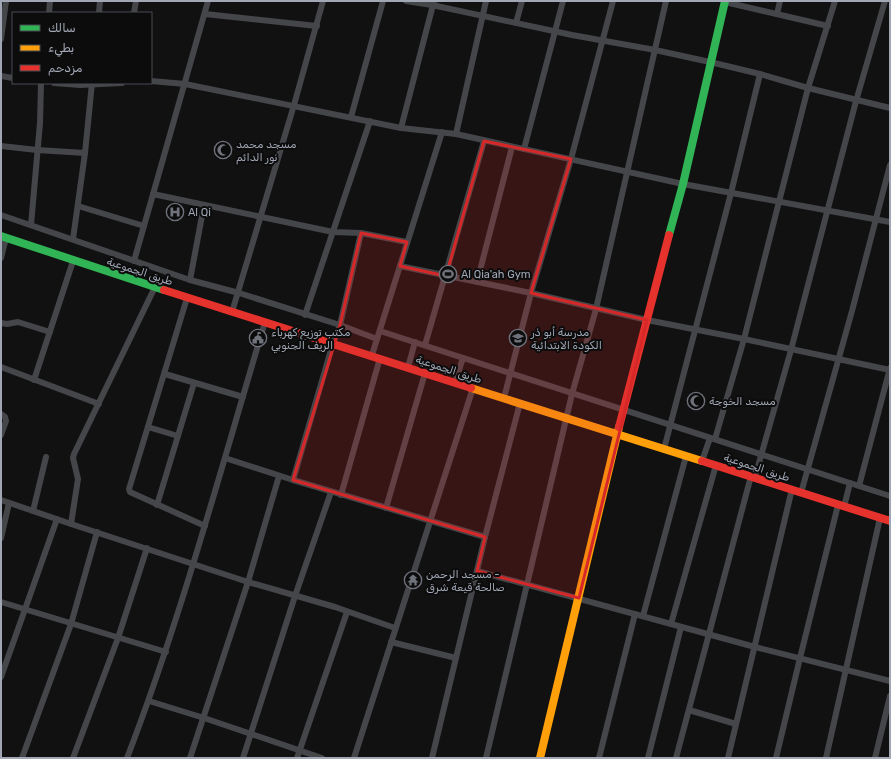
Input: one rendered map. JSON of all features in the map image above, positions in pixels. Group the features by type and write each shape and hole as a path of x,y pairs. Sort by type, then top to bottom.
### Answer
{"main road":[{"path":"540,758 617,434 683,184 725,1"},
{"name":"طريق الجموعية","path":"4,237 187,298 333,342 890,521"}],"street":[{"path":"1,39 6,1"},
{"path":"48,12 50,1"},
{"path":"99,12 100,1"},
{"path":"134,12 136,1"},
{"path":"134,261 208,1"},
{"path":"232,312 294,105 323,1"},
{"path":"352,117 383,1"},
{"path":"406,1 433,3 516,24 655,50 710,62 760,74 856,101 890,108"},
{"path":"456,134 486,1"},
{"path":"516,24 522,1"},
{"path":"524,149 563,1"},
{"path":"504,398 531,294 571,160 613,1"},
{"path":"486,758 572,394 596,309 666,1"},
{"path":"725,1 828,26"},
{"path":"777,14 780,1"},
{"path":"702,461 712,438 744,339 808,88 835,1"},
{"path":"676,758 708,634 753,476 762,455 791,350 856,101 885,1"},
{"path":"401,128 433,3"},
{"path":"205,14 317,26"},
{"path":"664,449 669,425 731,193 760,74"},
{"path":"1,76 12,78"},
{"path":"152,81 185,84 401,128 456,134 683,184 890,222"},
{"path":"31,225 40,123 41,84"},
{"path":"73,239 85,153 92,84"},
{"path":"305,315 370,121"},
{"path":"341,495 376,356 377,339 442,132"},
{"path":"425,346 484,141"},
{"path":"1,146 85,153"},
{"path":"477,282 512,147"},
{"path":"801,492 890,166"},
{"path":"153,194 333,232 361,233 407,242"},
{"path":"190,280 204,204"},
{"path":"78,206 144,226"},
{"path":"1,215 190,280 238,293 340,325 377,339"},
{"path":"293,480 333,342 340,325 361,233"},
{"path":"1,258 4,237"},
{"path":"34,380 73,261"},
{"path":"400,266 647,320 890,369 859,486"},
{"path":"71,524 77,484 77,474 73,458 74,454 155,287"},
{"path":"187,298 129,489 130,492 205,526"},
{"path":"1,323 7,324 18,322 50,332"},
{"path":"127,758 166,652 194,563 265,322"},
{"path":"380,331 890,496"},
{"path":"408,367 415,342"},
{"path":"455,382 463,358"},
{"path":"1,367 99,404"},
{"path":"386,508 426,373"},
{"path":"165,374 243,397"},
{"path":"157,505 194,383"},
{"path":"354,758 473,388"},
{"path":"432,758 485,537 520,403"},
{"path":"1,414 6,417 1,435"},
{"path":"148,427 178,436"},
{"path":"643,616 686,456"},
{"path":"33,511 46,457"},
{"path":"225,458 331,492 485,537"},
{"path":"671,624 716,465"},
{"path":"190,758 248,582 280,476"},
{"path":"776,758 800,658 841,506 850,483"},
{"path":"728,758 792,489"},
{"path":"243,758 295,596 331,492"},
{"path":"1,500 248,582 348,612 395,628"},
{"path":"1,538 9,502"},
{"path":"826,758 880,518"},
{"path":"1,678 57,519"},
{"path":"22,758 71,624 97,532"},
{"path":"73,758 118,638 147,548"},
{"path":"477,571 755,647 890,681"},
{"path":"1,602 166,652"},
{"path":"297,758 348,612"},
{"path":"599,758 635,614"},
{"path":"648,758 681,627"},
{"path":"391,642 456,658"},
{"path":"875,758 890,696"},
{"path":"149,701 251,733 322,758"},
{"path":"689,710 736,724"}],"highlighted area":[{"path":"484,141 571,159 531,293 647,320 579,598 477,571 485,537 293,480 340,325 361,233 407,242 400,266 446,276"}],"traffic: fast":[{"path":"669,235 683,184 725,1"},
{"path":"1,236 164,290"}],"traffic: slow":[{"path":"471,388 702,461"},
{"path":"540,758 619,427"}],"traffic: jam":[{"path":"619,427 669,235"},
{"path":"164,290 471,388"},
{"path":"702,461 890,521"}],"place":[{"name":"مسجد محمد نور الدائم","path":"223,150"},
{"name":"Al Qi","path":"175,212"},
{"name":"Al Qia'ah Gym","path":"448,274"},
{"name":"مكتب توزيع كهرباء الريف الجنوبي","path":"258,338"},
{"name":"مدرسة أبو ذر الكودة الابتدائية","path":"518,338"},
{"name":"مسجد الخوجة","path":"696,401"},
{"name":"مسجد الرحمن - صالحة قيعة شرق","path":"413,580"}]}
